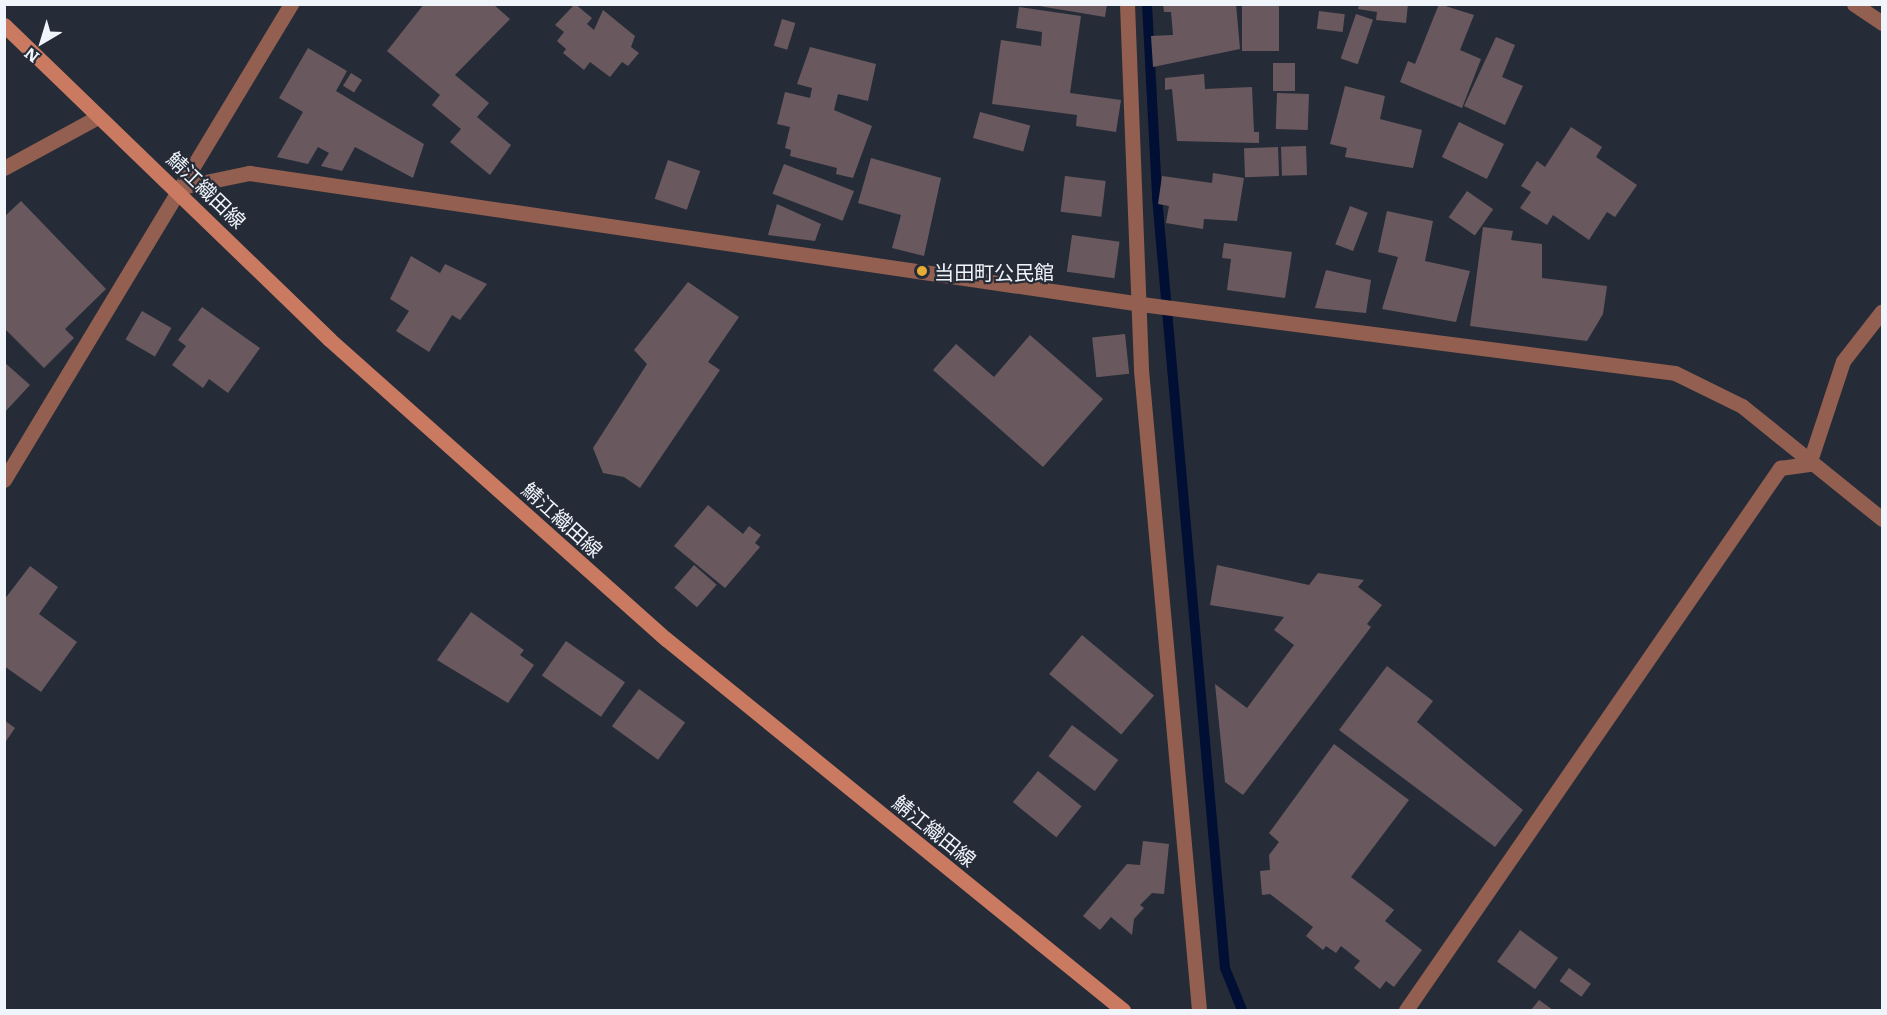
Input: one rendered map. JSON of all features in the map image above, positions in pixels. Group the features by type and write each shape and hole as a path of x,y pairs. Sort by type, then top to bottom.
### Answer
{"main road":[{"name":"鯖江織田線","path":"4,25 99,117 177,188 329,339 666,639 1123,1011"}],"street":[{"path":"4,480 177,188 291,4"},
{"path":"1127,4 1141,304 1141,370 1199,1011"},
{"path":"1854,4 1882,23"},
{"path":"4,168 99,117"},
{"path":"177,188 249,173 1141,304 1675,373 1742,406 1809,464 1882,519"},
{"path":"1809,464 1843,361 1882,311"},
{"path":"1406,1011 1780,468 1809,464"}],"building":[{"path":"424,4 493,4 510,19 455,75 489,103 477,117 511,145 490,175 450,142 461,129 432,105 440,95 387,51"},
{"path":"575,4 592,18 587,24 594,30 603,10 635,36 631,47 639,53 628,66 622,62 610,77 590,62 584,70 563,53 566,49 557,41 564,32 555,25"},
{"path":"1027,4 1107,4 1105,17"},
{"path":"1163,4 1236,4 1240,49 1153,67 1151,36 1173,35 1171,12 1164,12"},
{"path":"1242,4 1279,4 1279,51 1242,51"},
{"path":"1359,4 1408,4 1406,23 1376,20 1377,12 1358,9"},
{"path":"1439,4 1474,15 1460,50 1481,59 1462,108 1400,82 1408,61 1415,64"},
{"path":"1019,7 1081,16 1070,93 1121,100 1116,132 1076,126 1077,115 992,104 1001,40 1041,46 1042,32 1016,28"},
{"path":"1319,11 1345,14 1343,32 1317,29"},
{"path":"1356,14 1373,20 1358,64 1341,58"},
{"path":"782,19 795,23 787,50 774,46"},
{"path":"1496,37 1515,45 1502,77 1523,86 1505,125 1464,106"},
{"path":"810,47 876,64 868,101 838,94 834,110 872,126 853,178 836,174 837,168 790,156 791,150 785,148 790,127 777,124 785,92 810,98 812,88 797,84"},
{"path":"308,48 347,71 336,91 424,144 413,178 355,147 342,171 321,166 329,153 318,147 308,164 277,157 303,112 279,98"},
{"path":"1273,63 1295,63 1295,91 1273,91"},
{"path":"351,73 362,80 354,93 343,86"},
{"path":"1204,74 1205,89 1252,87 1254,132 1259,132 1259,143 1177,141 1172,89 1165,90 1165,78"},
{"path":"1345,86 1385,96 1380,119 1422,130 1413,168 1345,157 1347,148 1330,144"},
{"path":"1277,93 1309,94 1308,130 1276,129"},
{"path":"980,112 1030,125 1023,152 973,138"},
{"path":"1459,122 1504,144 1487,179 1442,157"},
{"path":"1571,127 1602,147 1596,157 1637,185 1615,217 1607,212 1589,240 1553,215 1547,225 1520,208 1531,192 1521,186 1537,161 1545,167"},
{"path":"1306,146 1307,175 1282,176 1281,147"},
{"path":"1278,147 1279,176 1245,177 1244,148"},
{"path":"871,158 941,178 924,256 892,248 901,215 858,203"},
{"path":"668,160 700,171 687,210 655,199"},
{"path":"784,164 854,191 843,221 773,194"},
{"path":"1213,173 1244,178 1237,221 1204,219 1203,229 1166,223 1169,206 1158,204 1162,176 1212,183"},
{"path":"1065,176 1106,181 1101,217 1061,212"},
{"path":"1467,191 1493,209 1475,236 1449,217"},
{"path":"21,201 106,289 65,329 74,338 44,368 4,328 4,217"},
{"path":"777,204 821,224 815,241 768,235"},
{"path":"1350,206 1368,213 1353,251 1335,244"},
{"path":"1387,211 1433,221 1425,261 1470,271 1456,322 1382,309 1398,257 1378,252"},
{"path":"1483,227 1513,231 1511,240 1542,244 1542,278 1607,286 1603,314 1587,341 1470,326"},
{"path":"1072,235 1120,242 1114,278 1067,272"},
{"path":"1224,243 1292,252 1285,298 1227,290 1231,259 1222,258"},
{"path":"411,256 440,273 445,264 487,284 460,320 452,315 429,352 396,331 409,311 390,299"},
{"path":"1326,270 1371,280 1366,313 1315,308"},
{"path":"688,282 739,317 708,362 720,370 640,488 624,477 603,473 593,448 647,364 634,350"},
{"path":"202,307 260,348 228,393 209,379 203,388 172,365 186,346 178,340"},
{"path":"142,311 171,328 155,357 126,340"},
{"path":"1125,334 1129,374 1096,377 1092,337"},
{"path":"1030,335 1103,399 1043,467 933,370 956,344 994,377"},
{"path":"4,362 30,385 4,413"},
{"path":"708,505 743,534 749,526 761,535 755,543 760,547 725,588 674,546"},
{"path":"694,565 717,585 697,607 674,588"},
{"path":"1217,565 1309,585 1318,573 1364,580 1358,587 1382,605 1367,624 1371,627 1243,795 1225,782 1215,684 1247,708 1294,645 1274,630 1284,617 1210,605"},
{"path":"30,566 58,587 39,614 77,642 41,692 4,666 4,600"},
{"path":"471,612 524,650 520,655 534,665 508,703 437,660"},
{"path":"1082,635 1154,695 1121,734 1049,674"},
{"path":"566,641 625,682 601,717 542,675"},
{"path":"1387,666 1433,701 1417,722 1523,810 1495,847 1339,730"},
{"path":"639,689 685,723 658,760 612,726"},
{"path":"4,720 15,728 4,744"},
{"path":"1072,725 1118,760 1095,791 1049,756"},
{"path":"1334,744 1409,800 1351,877 1394,910 1385,921 1422,950 1394,987 1386,981 1380,989 1354,968 1360,961 1341,946 1336,953 1326,946 1323,950 1306,936 1313,927 1270,894 1262,895 1260,871 1270,870 1269,855 1279,842 1269,833"},
{"path":"1038,771 1082,806 1056,837 1013,802"},
{"path":"1143,841 1169,844 1164,894 1152,893 1140,905 1144,908 1134,919 1132,935 1111,917 1100,930 1083,916 1127,864 1140,865"},
{"path":"1520,930 1558,958 1535,989 1497,962"},
{"path":"1569,968 1591,984 1581,997 1560,981"},
{"path":"1539,1000 1553,1010 1531,1010"}],"waterway":[{"path":"1147,4 1157,197 1225,968 1242,1010"}],"place":[{"name":"当田町公民館","path":"922,271"}]}
